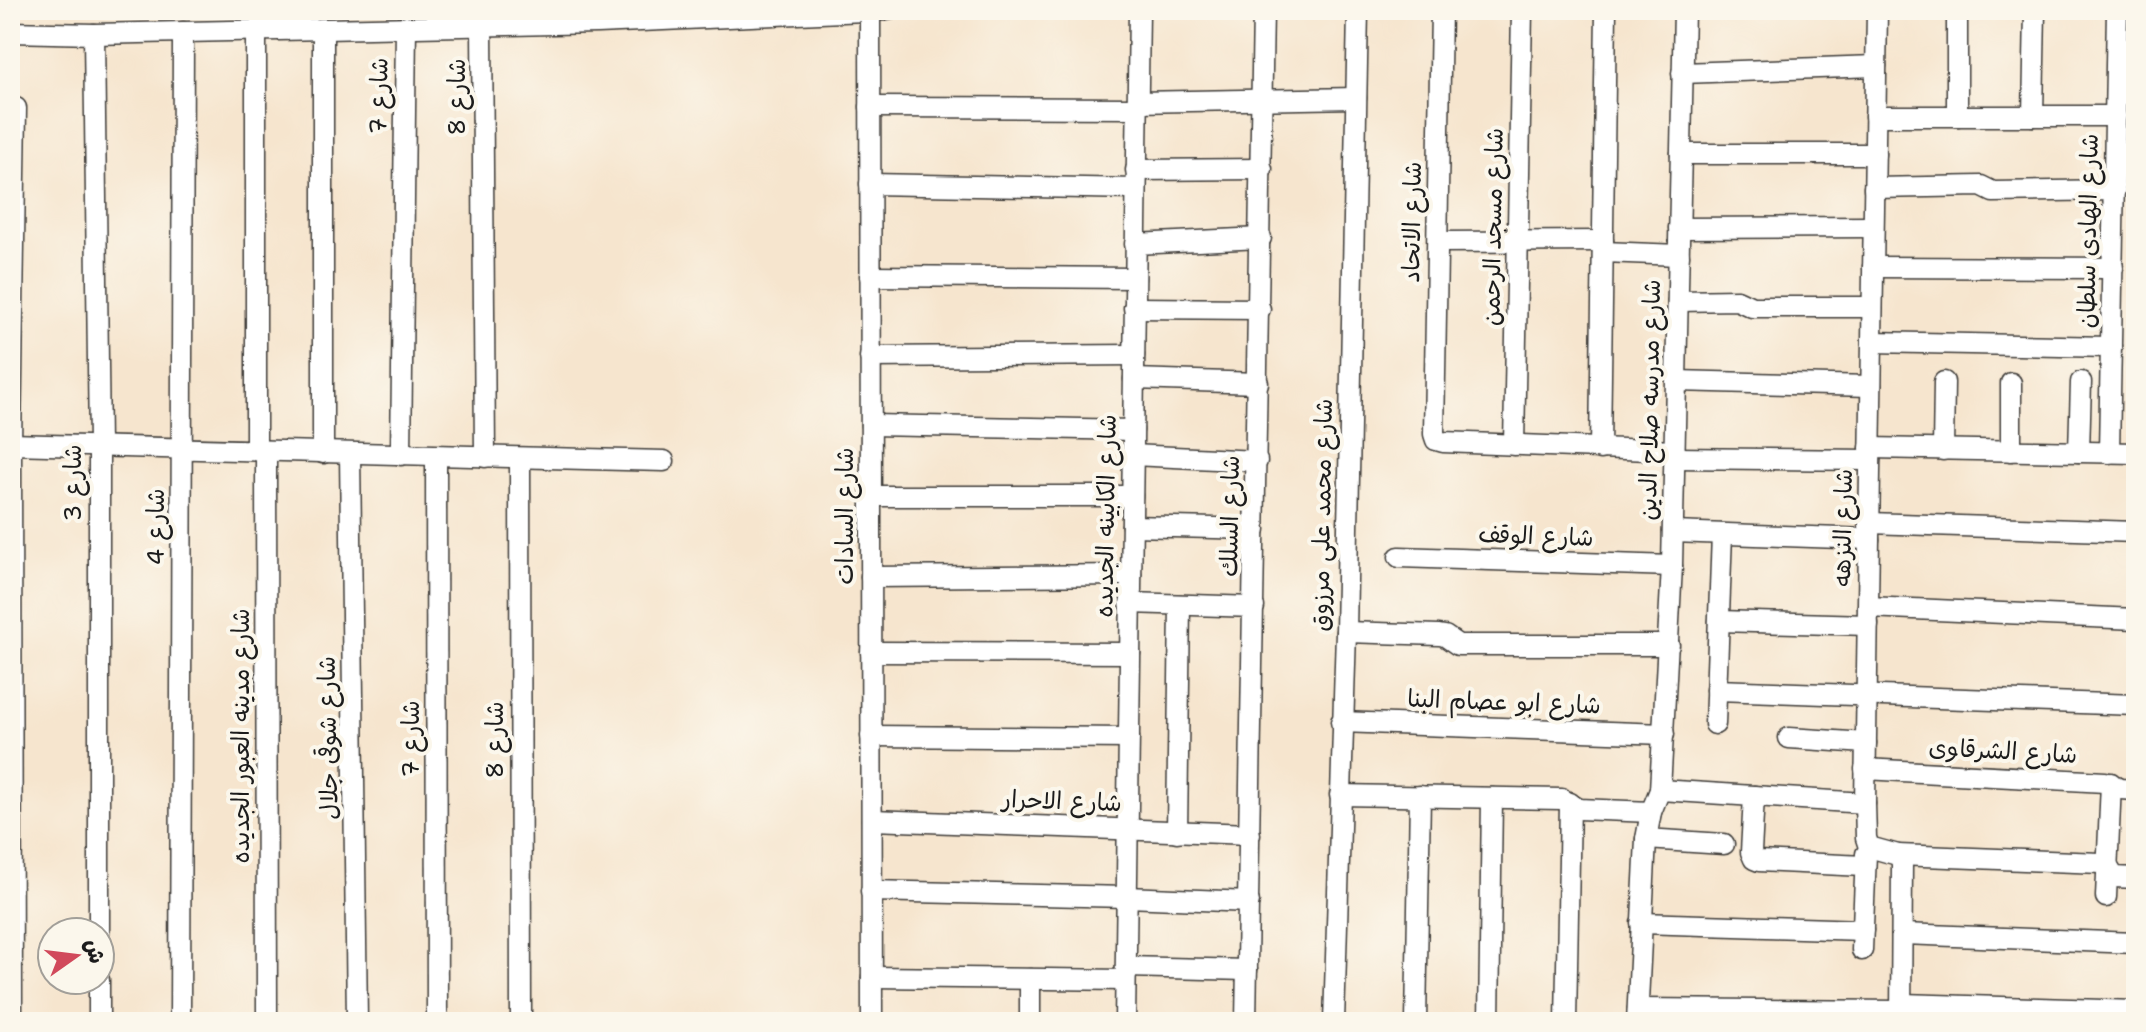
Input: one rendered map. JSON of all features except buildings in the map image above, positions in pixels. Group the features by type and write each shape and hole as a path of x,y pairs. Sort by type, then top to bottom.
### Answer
{"street":[{"path":"10,32 256,31 289,20 323,29 482,25 597,17 887,10"},
{"name":"شارع الكابينه الجديده","path":"1125,1022 1139,10"},
{"name":"شارع السلك","path":"1246,1022 1263,10"},
{"name":"شارع محمد على مرزوق","path":"1334,1022 1346,632 1358,10"},
{"name":"شارع الاتحاد","path":"1441,10 1434,434 1436,440 1443,442 1514,445"},
{"name":"شارع مسجد الرحمن","path":"1514,445 1522,10"},
{"path":"1600,449 1606,10"},
{"name":"شارع مدرسه صلاح الدين","path":"1638,1015 1646,839 1651,812 1660,790 1669,645 1684,10"},
{"name":"شارع النزهه","path":"1641,923 1863,940 1867,856 1865,769 1877,10"},
{"path":"1957,10 1957,116"},
{"path":"2033,116 2035,10"},
{"name":"شارع الهادى سلطان","path":"2109,453 2117,10"},
{"name":"شارع السادات","path":"870,11 872,1022"},
{"name":"شارع 8","path":"482,25 485,457"},
{"name":"شارع 7","path":"401,455 406,26"},
{"path":"323,29 323,453"},
{"name":"شارع مدينه العبور الجديده","path":"256,31 267,1022"},
{"name":"شارع 4","path":"180,1022 183,32"},
{"name":"شارع 3","path":"94,34 99,446 99,916"},
{"path":"1682,73 1876,66"},
{"path":"870,107 1137,105 1356,98"},
{"path":"12,1022 10,444 16,108"},
{"path":"1875,116 2116,116"},
{"path":"1681,154 1875,154"},
{"path":"870,184 1136,180 1262,169"},
{"path":"1874,188 1981,186 1993,192 2115,190"},
{"path":"1679,228 1873,227"},
{"path":"1135,244 1261,238"},
{"path":"1438,242 1603,246 1679,255"},
{"path":"1873,267 2113,268"},
{"path":"870,276 1135,278"},
{"path":"1678,301 1737,300 1752,307 1872,307"},
{"path":"1134,308 1260,309"},
{"path":"1872,342 2111,347"},
{"path":"870,357 1134,355"},
{"path":"1134,379 1258,383"},
{"path":"1676,381 1871,386"},
{"path":"1943,450 1944,382"},
{"path":"2079,452 2081,382"},
{"path":"2011,383 2011,451"},
{"path":"871,425 1133,430"},
{"path":"10,444 664,461"},
{"path":"1514,445 1675,455 1870,454 1943,450 2136,453"},
{"name":"شارع شوقى جلال","path":"350,454 357,1022"},
{"path":"1132,455 1257,461"},
{"name":"شارع 7","path":"436,456 437,1022"},
{"name":"شارع 8","path":"520,458 521,1022"},
{"path":"870,496 1132,496"},
{"path":"1132,526 1255,529"},
{"path":"1673,532 2136,532"},
{"path":"1715,724 1722,534"},
{"name":"شارع الوقف","path":"1399,557 1672,566"},
{"path":"871,577 1131,575"},
{"path":"1130,603 1254,607"},
{"path":"1177,832 1180,605"},
{"path":"1719,621 1868,616 2136,619"},
{"path":"1346,632 1439,635 1458,645 1669,645"},
{"path":"871,652 1130,653"},
{"path":"1716,690 2136,705"},
{"name":"شارع ابو عصام البنا","path":"1341,722 1664,734"},
{"path":"871,736 1129,738"},
{"path":"1789,738 1866,743"},
{"name":"شارع الشرقاوى","path":"1865,769 2111,783 2120,789 2136,790"},
{"path":"2106,897 2111,783"},
{"path":"1660,790 1865,803"},
{"path":"1340,795 1562,799 1579,809 1651,812"},
{"path":"1416,1022 1420,796"},
{"path":"1754,796 1751,852 1754,859 1759,861 1867,856 1876,851 1898,855 2101,863 2108,867 2114,877 2136,878"},
{"path":"1489,1022 1492,798"},
{"path":"1566,1022 1570,803"},
{"name":"شارع الاحرار","path":"872,820 1250,834"},
{"path":"1646,839 1724,844"},
{"path":"1898,855 1902,862 1902,1012"},
{"path":"871,891 1249,902"},
{"path":"1903,934 2136,943"},
{"path":"872,977 1030,979 1247,970"},
{"path":"1030,979 1030,1022"},
{"path":"99,996 99,1022"},
{"path":"1638,1015 2136,1011"}]}
